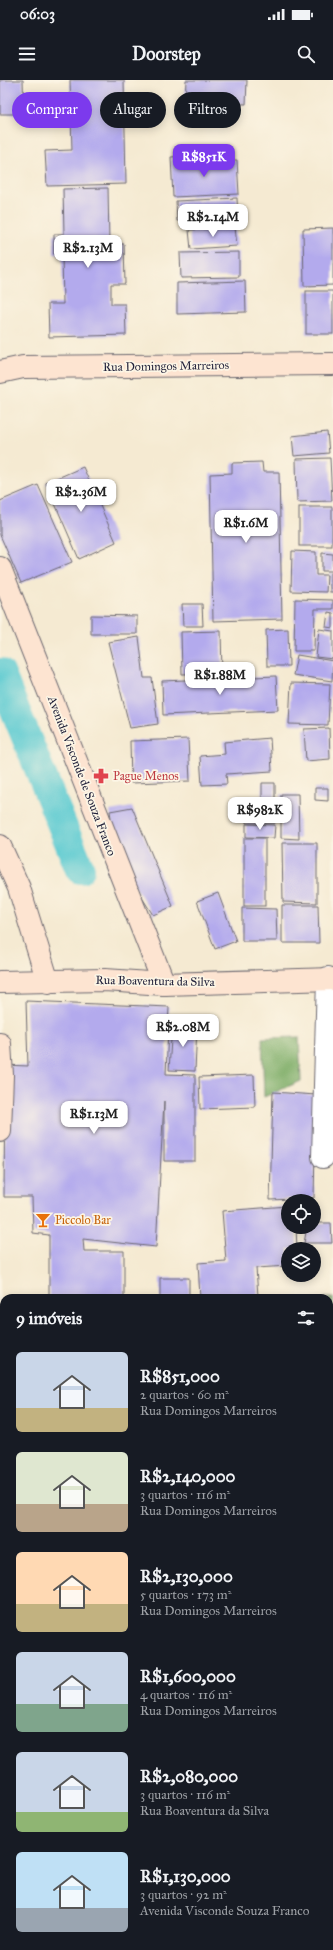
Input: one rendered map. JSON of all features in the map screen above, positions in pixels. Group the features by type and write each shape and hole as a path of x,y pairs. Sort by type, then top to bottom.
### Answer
{"main road":[{"name":"Rua Domingos Marreiros","path":"0,372 23,367 333,364"},
{"name":"Avenida Visconde de Souza Franco","path":"0,568 164,984"},
{"path":"0,846 19,888 48,982"},
{"name":"Rua Boaventura da Silva","path":"0,982 105,980 164,984 330,978"},
{"path":"0,1044 2,1075 0,1131"}],"street":[{"path":"323,1157 330,978"}],"green space":[{"path":"299,1037 301,1081 264,1097 262,1038"}],"building":[{"path":"0,80 23,80 23,92 12,92 12,114 0,114"},
{"path":"70,80 124,80 124,92 100,92 100,128 125,128 126,184 47,186 45,151 72,150 71,128 92,128 92,92 70,92"},
{"path":"186,80 247,80 246,104 241,104 241,92 185,92"},
{"path":"185,156 185,162 237,160 239,194 173,197 171,157"},
{"path":"108,188 109,244 124,244 125,284 111,284 111,304 125,304 126,335 49,337 48,304 63,304 62,254 54,254 54,234 64,234 63,189"},
{"path":"237,198 238,218 177,221 176,201"},
{"path":"235,227 237,246 191,249 189,230"},
{"path":"333,228 333,285 304,286 303,229"},
{"path":"239,252 239,277 181,278 180,253"},
{"path":"245,281 246,312 177,314 177,283"},
{"path":"306,291 333,291 333,334 306,334"},
{"path":"327,432 329,453 294,456 292,436"},
{"path":"330,458 332,501 297,502 296,459"},
{"path":"262,462 263,472 279,472 282,619 213,621 210,474 232,473 232,463"},
{"path":"83,467 116,542 79,559 46,483"},
{"path":"38,485 72,562 21,583 0,535 0,501"},
{"path":"299,507 332,507 332,546 299,546"},
{"path":"292,551 316,552 316,575 327,575 326,592 291,591"},
{"path":"322,553 333,554 333,571 322,571"},
{"path":"330,573 333,573 333,592 330,592"},
{"path":"295,599 333,600 333,609 315,609 314,651 294,651"},
{"path":"182,604 202,604 203,626 183,626"},
{"path":"328,612 333,613 333,628 326,627"},
{"path":"91,615 137,616 137,634 91,634"},
{"path":"288,629 289,666 267,666 266,630"},
{"path":"319,629 333,631 333,659 316,657"},
{"path":"221,631 222,673 182,674 181,632"},
{"path":"139,637 144,678 152,678 158,724 130,728 108,642"},
{"path":"297,655 333,661 332,681 293,675"},
{"path":"276,676 278,710 163,715 162,681"},
{"path":"291,683 330,684 328,725 289,724"},
{"path":"329,728 330,759 306,761 304,729"},
{"path":"270,738 272,771 226,774 227,784 202,785 200,756 225,754 224,742"},
{"path":"188,739 190,781 131,783 130,741"},
{"path":"262,783 275,783 275,823 246,823 246,805 262,805"},
{"path":"315,788 328,788 328,801 315,800"},
{"path":"281,794 298,794 299,839 281,838"},
{"path":"132,807 173,906 153,915 117,858 110,811"},
{"path":"246,824 275,825 274,838 246,837"},
{"path":"244,838 265,838 265,906 244,906"},
{"path":"282,843 317,843 317,903 283,902"},
{"path":"218,893 236,941 215,949 197,901"},
{"path":"282,905 318,905 319,943 282,943"},
{"path":"242,908 276,909 277,941 242,941"},
{"path":"26,1001 169,1007 166,1074 195,1075 195,1161 164,1161 164,1101 156,1247 83,1239 84,1251 124,1251 124,1294 49,1294 49,1235 33,1233 32,1197 4,1197 5,1065 28,1066"},
{"path":"172,1024 197,1026 195,1071 169,1070"},
{"path":"254,1075 255,1107 200,1109 199,1077"},
{"path":"273,1092 316,1095 314,1194 281,1194 281,1200 270,1200"},
{"path":"281,1207 281,1234 296,1234 297,1242 281,1242 281,1266 256,1268 258,1294 200,1294 198,1263 226,1261 222,1211"},
{"path":"321,1223 331,1223 332,1243 304,1242 306,1234 321,1234"},
{"path":"160,1278 189,1278 189,1294 160,1294"}],"waterway":[{"path":"0,673 80,869"}],"place":[{"name":"Pague Menos","path":"101,776"},
{"name":"Piccolo Bar","path":"43,1220"}]}
